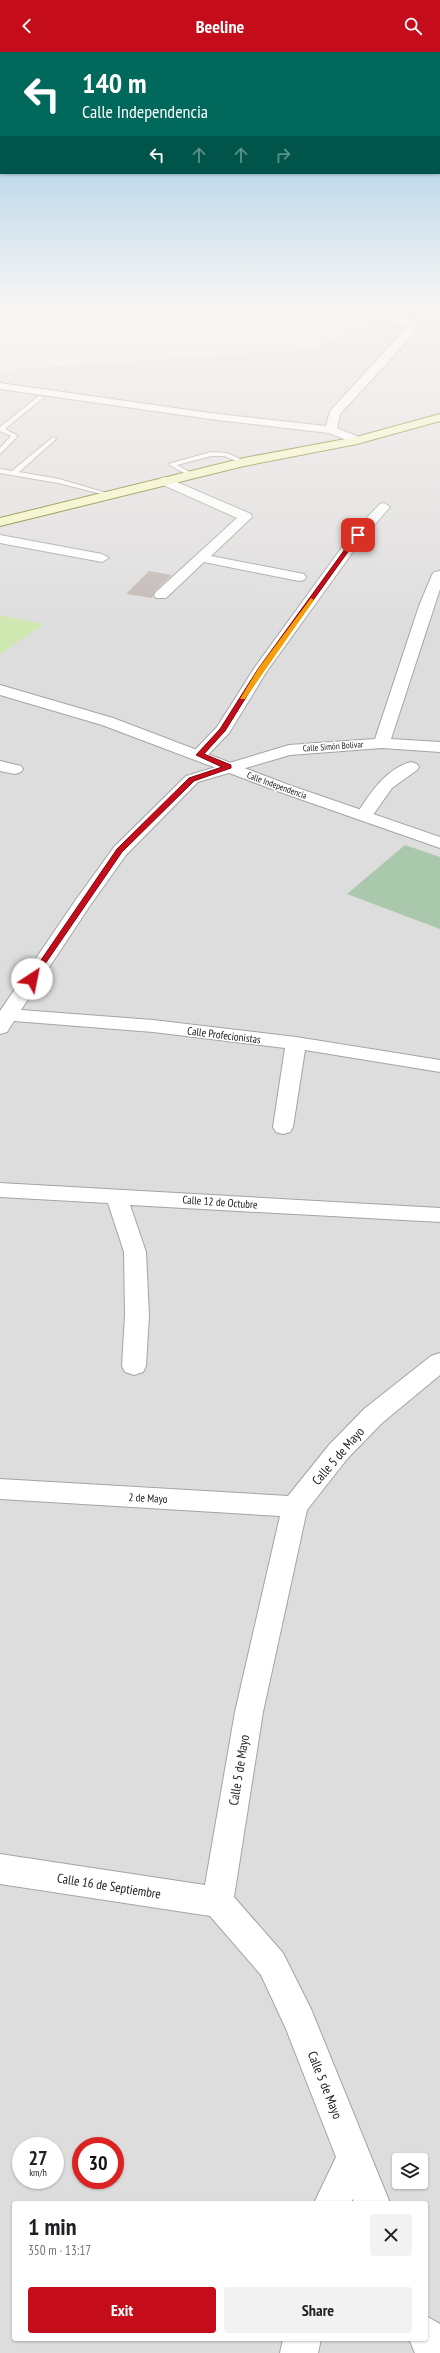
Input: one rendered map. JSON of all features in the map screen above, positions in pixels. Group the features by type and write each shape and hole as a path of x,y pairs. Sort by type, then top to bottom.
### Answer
{"main road":[{"path":"0,522 244,462 357,440 439,417"}],"street":[{"path":"222,417 331,430 357,440"},
{"path":"331,430 333,417"},
{"path":"161,595 246,517 165,481"},
{"path":"199,755 223,730 260,670 358,535 384,507"},
{"path":"0,540 102,558"},
{"path":"202,558 299,577"},
{"path":"382,743 426,606 439,575"},
{"name":"Calle Independencia","path":"0,690 89,717 199,755 283,788 364,815 440,843"},
{"name":"Calle Simón Bolívar","path":"4,1022 120,851 192,779 289,750 382,743 440,747"},
{"path":"364,815 386,785 411,767"},
{"name":"Calle Profecionistas","path":"4,1022 153,1026 296,1043 440,1066"},
{"path":"284,1127 296,1043"},
{"name":"Calle 12 de Octubre","path":"0,1190 116,1195 440,1215"},
{"path":"116,1195 135,1252 137,1315 134,1366"},
{"name":"Calle 5 de Mayo","path":"371,2201 299,2021 272,1964 218,1902 249,1712 295,1507 338,1452 373,1416 440,1362"},
{"name":"2 de Mayo","path":"0,1489 295,1507"},
{"name":"Calle 16 de Septiembre","path":"0,1870 218,1902"},
{"path":"333,2201 354,2157"},
{"path":"428,2340 434,2353"},
{"path":"299,2353 302,2341"}],"lane":[{"path":"0,452 16,436 2,429 17,417"},
{"path":"14,474 53,439"},
{"path":"191,475 171,464 211,454 225,454 244,462"},
{"path":"0,471 59,481 108,495"}],"shaded area":[{"path":"0,417 440,417 440,2353 0,2353"}],"green space":[{"path":"0,615 44,624 0,654"},
{"path":"405,845 440,857 440,929 347,894"}],"building":[{"path":"149,571 172,575 155,591 152,598 126,594"}],"slow traffic":[{"path":"243,698 260,670 311,600"}],"route":[{"path":"32,979 81,905 120,851 178,791 192,779 229,767 199,755 223,730 260,670 358,535"}]}
